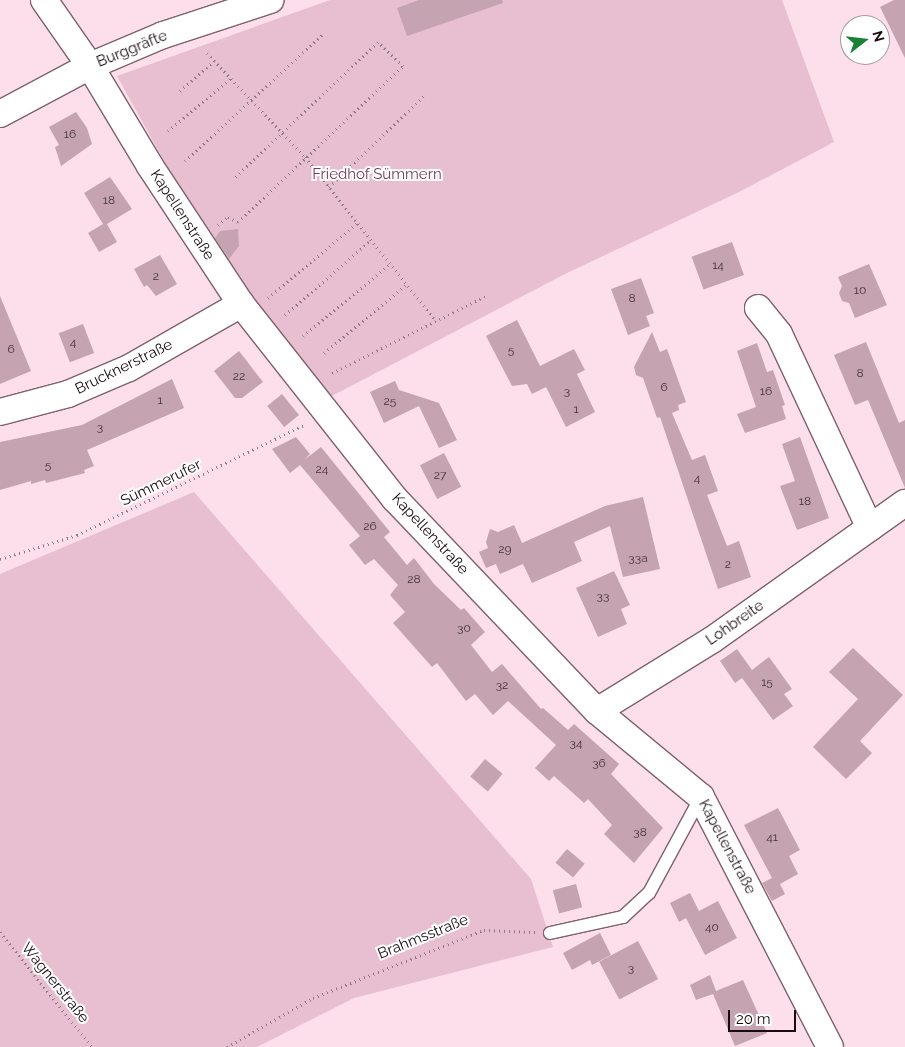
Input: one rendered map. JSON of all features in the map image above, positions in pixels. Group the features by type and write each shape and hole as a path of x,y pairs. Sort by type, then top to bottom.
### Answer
{"street":[{"name":"Kapellenstraße","path":"44,0 90,66 198,241 241,304 326,414 396,498 597,711 702,797 830,1047"},
{"name":"Burggräfte","path":"0,114 90,66 164,35 270,0"},
{"name":"Brucknerstraße","path":"0,412 68,394 129,368 241,304"},
{"path":"758,308 779,334 870,528"},
{"name":"Lohbreite","path":"597,711 712,640 905,502"}],"lane":[{"path":"550,933 622,917 649,894 702,797"}],"path":[{"path":"185,161 323,34"},
{"path":"198,241 228,218 238,222 403,66 378,42 233,179"},
{"path":"206,53 253,100 305,157 436,321"},
{"path":"180,91 214,61"},
{"path":"168,131 231,78"},
{"path":"329,187 424,96"},
{"path":"268,298 357,223"},
{"path":"285,315 371,240"},
{"path":"303,336 390,264"},
{"path":"324,353 407,284"},
{"path":"332,373 486,296"},
{"name":"Sümmerufer","path":"0,559 78,535 326,414"},
{"name":"Brahmsstraße","path":"227,1047 313,998 484,930 550,933"},
{"name":"Wagnerstraße","path":"0,932 92,1047"}],"green space":[{"name":"Friedhof Sümmern","path":"330,0 782,0 834,142 739,192 567,273 330,397 205,235 117,76"},
{"path":"194,492 531,879 553,947 354,998 257,1047 0,1047 0,574"}],"building":[{"path":"419,0 502,0 503,3 407,36 397,8"},
{"path":"894,0 905,0 905,58 890,27 890,15 884,15 880,7"},
{"path":"76,112 87,128 92,144 61,166 55,147 59,145 49,127"},
{"path":"110,177 132,209 107,224 117,242 99,252 88,233 103,224 84,193"},
{"path":"238,229 239,246 229,259 215,238 220,231"},
{"path":"732,242 744,275 704,290 692,257"},
{"path":"160,255 177,284 156,296 147,285 144,287 134,269"},
{"path":"869,264 887,305 855,318 849,303 842,301 839,293 842,286 838,277"},
{"path":"641,278 654,313 646,316 650,326 628,335 611,289"},
{"path":"0,296 31,371 0,384"},
{"path":"517,320 540,366 574,349 585,370 577,374 595,412 566,427 546,387 532,394 527,384 512,386 486,336"},
{"path":"83,324 94,353 70,362 59,333"},
{"path":"652,332 660,352 667,349 686,402 678,405 679,410 672,413 692,460 705,455 718,491 707,495 727,546 739,541 751,577 718,589 660,417 657,418 643,378 636,375 634,367"},
{"path":"866,342 899,423 905,420 905,488 868,400 855,405 834,355"},
{"path":"757,343 767,372 773,370 785,405 782,406 786,419 745,433 737,414 756,407 737,351"},
{"path":"239,351 263,382 242,398 235,398 214,371"},
{"path":"172,379 184,408 87,450 94,466 84,470 85,473 46,483 45,480 31,484 31,481 0,490 0,442 82,425"},
{"path":"395,381 399,390 439,403 457,440 439,448 419,406 384,423 370,392"},
{"path":"282,394 299,415 284,427 267,406"},
{"path":"296,437 310,454 304,460 321,447 390,532 384,537 407,565 414,558 434,584 461,610 464,608 485,632 471,645 492,672 502,664 541,709 543,708 568,730 574,724 619,764 611,774 663,828 634,863 604,834 612,825 588,799 584,803 554,776 549,781 535,768 556,745 508,701 493,715 475,694 466,701 437,663 432,667 393,623 405,612 390,595 398,585 374,559 365,565 349,545 360,536 300,465 290,473 272,449"},
{"path":"800,437 829,518 797,530 780,486 795,481 782,444"},
{"path":"444,453 461,487 437,499 420,465"},
{"path":"643,497 660,569 623,577 610,526 574,542 582,561 532,583 523,564 500,574 496,564 486,568 479,552 488,548 486,542 490,529 498,532 514,525 522,543 605,506"},
{"path":"614,571 630,605 621,609 627,624 598,637 576,588"},
{"path":"853,648 903,695 860,741 872,753 846,779 813,747 858,699 829,672"},
{"path":"737,649 752,670 769,657 792,689 784,694 793,706 773,720 742,678 735,683 720,661"},
{"path":"485,759 503,774 488,791 470,777"},
{"path":"778,808 800,850 789,856 798,874 780,884 785,894 772,901 762,883 772,878 744,825"},
{"path":"567,849 585,864 573,878 555,863"},
{"path":"576,884 582,907 559,913 553,890"},
{"path":"690,893 699,911 718,901 737,938 705,955 686,918 679,922 670,903"},
{"path":"600,933 611,955 592,965 590,960 572,970 563,953"},
{"path":"638,941 658,979 619,1000 599,962"},
{"path":"710,975 716,991 743,980 767,1033 735,1046 713,994 696,1000 690,985"}]}
